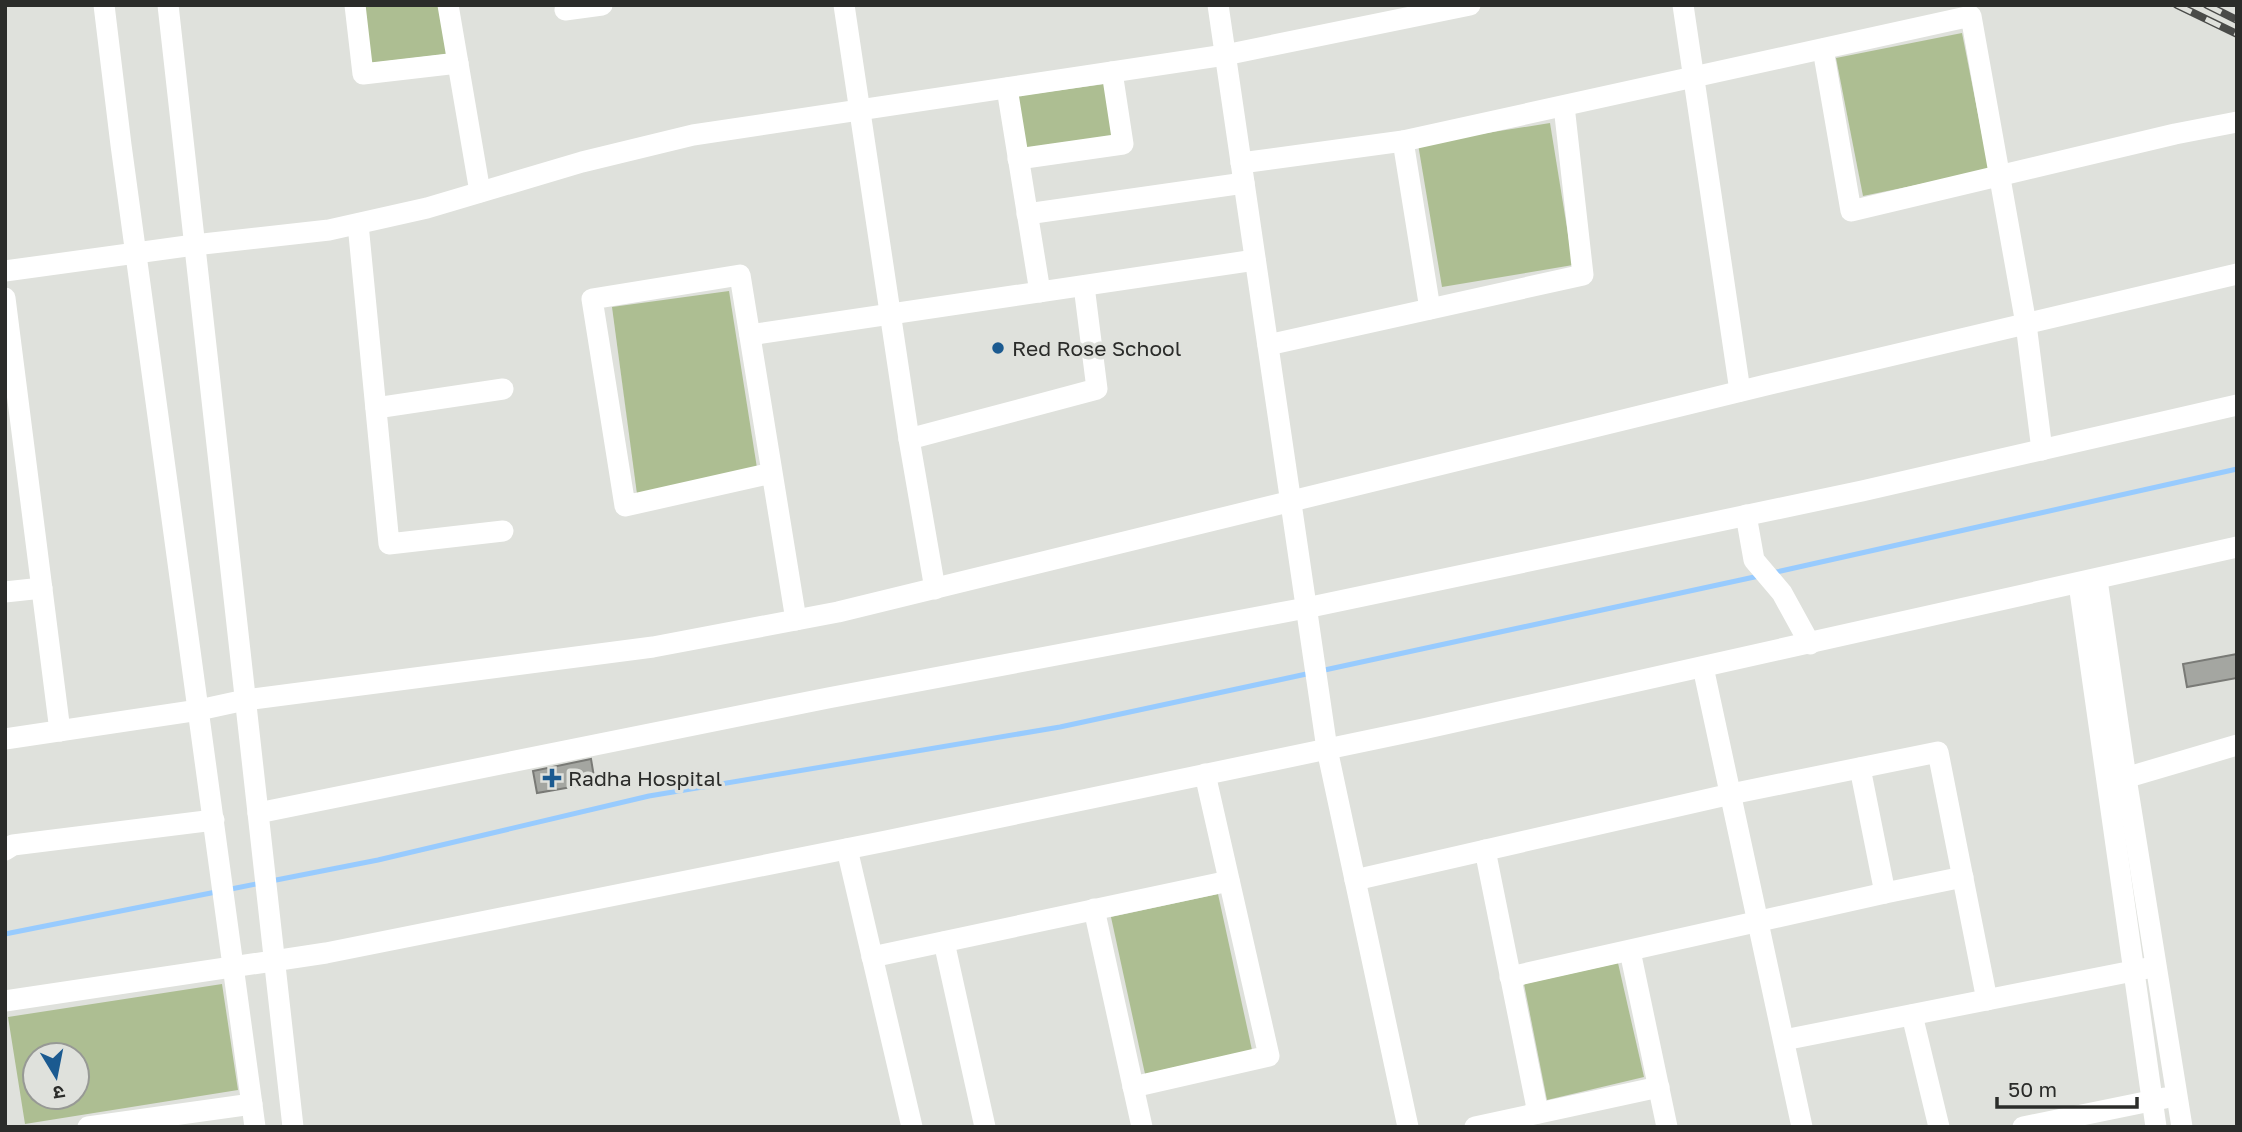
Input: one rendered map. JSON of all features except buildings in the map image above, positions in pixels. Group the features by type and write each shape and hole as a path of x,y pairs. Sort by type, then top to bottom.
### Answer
{"street":[{"path":"168,5 293,1127"},
{"path":"355,5 363,74 458,63"},
{"path":"448,5 480,192"},
{"path":"565,10 602,5"},
{"path":"844,5 909,439 935,589"},
{"path":"1218,5 1327,749 1408,1127"},
{"path":"5,271 329,230 427,208 582,162 693,135 1225,55 1375,15 1470,5"},
{"path":"1684,5 1740,391"},
{"path":"105,6 255,1127"},
{"path":"1027,214 1403,141 1971,16 2026,324 2042,450"},
{"path":"1823,49 1851,211 2175,134 2237,122"},
{"path":"1018,159 1123,144 1112,72"},
{"path":"1007,88 1040,292"},
{"path":"1268,345 1583,275 1564,106"},
{"path":"1403,141 1430,309"},
{"path":"358,224 389,544 503,531"},
{"path":"750,335 1255,260"},
{"path":"5,739 199,710 245,700 653,646 796,620 935,589 1740,391 2237,274"},
{"path":"772,473 625,506 592,299 740,275 796,620"},
{"path":"909,439 1097,388 1084,286"},
{"path":"5,298 60,731"},
{"path":"376,408 503,389"},
{"path":"258,813 815,701 1306,608 1746,515 2237,405"},
{"path":"1746,515 1754,560 1782,593 1810,643"},
{"path":"5,1001 340,951 847,849 1327,749 2237,547"},
{"path":"2088,582 2117,781 2134,971 2156,1127"},
{"path":"5,592 42,588"},
{"path":"1703,667 1802,1127"},
{"path":"2117,781 2237,745"},
{"path":"1355,880 1731,794 1938,752 1987,1000"},
{"path":"1860,768 1885,893"},
{"path":"1133,1087 1269,1056 1206,774"},
{"path":"2117,781 2157,967 2182,1127"},
{"path":"5,850 13,845 214,820"},
{"path":"847,849 912,1127"},
{"path":"1485,850 1538,1113"},
{"path":"1510,977 1963,877"},
{"path":"872,957 1229,881"},
{"path":"1094,909 1142,1127"},
{"path":"944,942 985,1127"},
{"path":"1630,951 1667,1127"},
{"path":"1784,1040 2157,967"},
{"path":"1912,1015 1938,1127"},
{"path":"1475,1127 1659,1087"},
{"path":"2023,1127 2178,1095"},
{"path":"100,1126 252,1104"}],"green space":[{"path":"365,5 438,5 447,54 371,63"},
{"path":"1962,33 1989,170 1863,196 1836,58"},
{"path":"1105,84 1112,138 1026,150 1018,96"},
{"path":"1550,123 1573,265 1442,287 1418,144"},
{"path":"729,291 757,468 637,494 612,307"},
{"path":"1218,894 1252,1050 1145,1074 1111,917"},
{"path":"1618,963 1644,1077 1547,1100 1524,984"},
{"path":"222,984 238,1090 25,1124 23,1111 91,1111 91,1041 21,1041 21,1099 8,1017"}],"waterway":[{"path":"1772,573 2237,469"},
{"path":"1320,671 1759,576"},
{"path":"271,881 378,860 649,796 1060,727 1311,673"},
{"path":"226,890 261,883"},
{"path":"5,934 216,892"}],"railway":[{"path":"2177,5 2237,34"},
{"path":"2207,5 2237,20"}],"place":[{"name":"Red Rose School","path":"998,348"},
{"name":"Radha Hospital","path":"552,778"}]}
